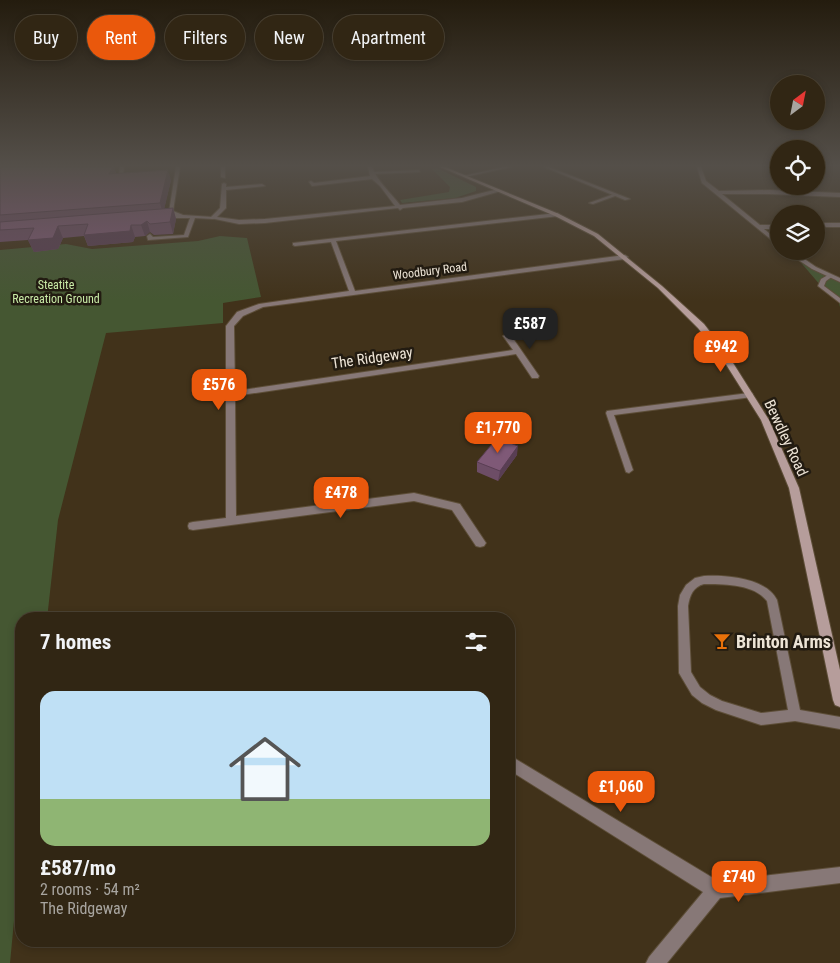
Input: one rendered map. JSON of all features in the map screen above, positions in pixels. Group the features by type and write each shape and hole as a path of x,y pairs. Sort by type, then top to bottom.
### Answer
{"main road":[{"name":"Bewdley Road","path":"549,212 596,235 625,257 701,326 725,357 765,420 794,488 840,700"}],"street":[{"path":"213,218 219,212"},
{"path":"213,218 252,222 358,212"},
{"path":"739,212 770,237"},
{"path":"295,244 557,215"},
{"path":"825,225 840,225"},
{"path":"759,228 770,227"},
{"path":"333,240 353,292"},
{"name":"Woodbury Road","path":"231,394 230,326 240,314 261,304 625,257"},
{"path":"801,260 840,280"},
{"path":"507,336 535,376"},
{"name":"The Ridgeway","path":"231,394 517,352"},
{"path":"231,394 231,521"},
{"path":"192,526 414,497 456,507 480,543"},
{"path":"515,766 716,890 840,875"},
{"path":"655,963 716,890"}],"lane":[{"path":"170,212 182,216"},
{"path":"150,236 150,239 186,236 193,216"},
{"path":"162,217 193,216 213,218"},
{"path":"830,276 823,280 821,286 840,301"},
{"path":"629,470 610,414 749,395"},
{"path":"795,715 772,600 768,594 753,586 711,579 700,580 690,587 684,596 683,606 685,673 696,691 720,706 762,719 795,715 840,723"}],"green space":[{"name":"Steatite Recreation Ground","path":"220,236 247,238 261,297 223,303 223,323 106,333 58,520 48,612 15,612 15,910 10,963 0,963 0,250 66,244 92,249 198,241"},
{"path":"799,260 840,280 840,307 838,300 821,286"}],"building":[{"path":"0,212 41,212 0,215"},
{"path":"124,212 172,212 170,222 150,224 147,221 141,225 131,225 130,231 84,235 88,224 58,226 53,238 28,240 34,228 0,230 0,222"},
{"path":"497,438 518,446 500,471 477,462"}],"place":[{"name":"Brinton Arms","path":"722,641"}]}
